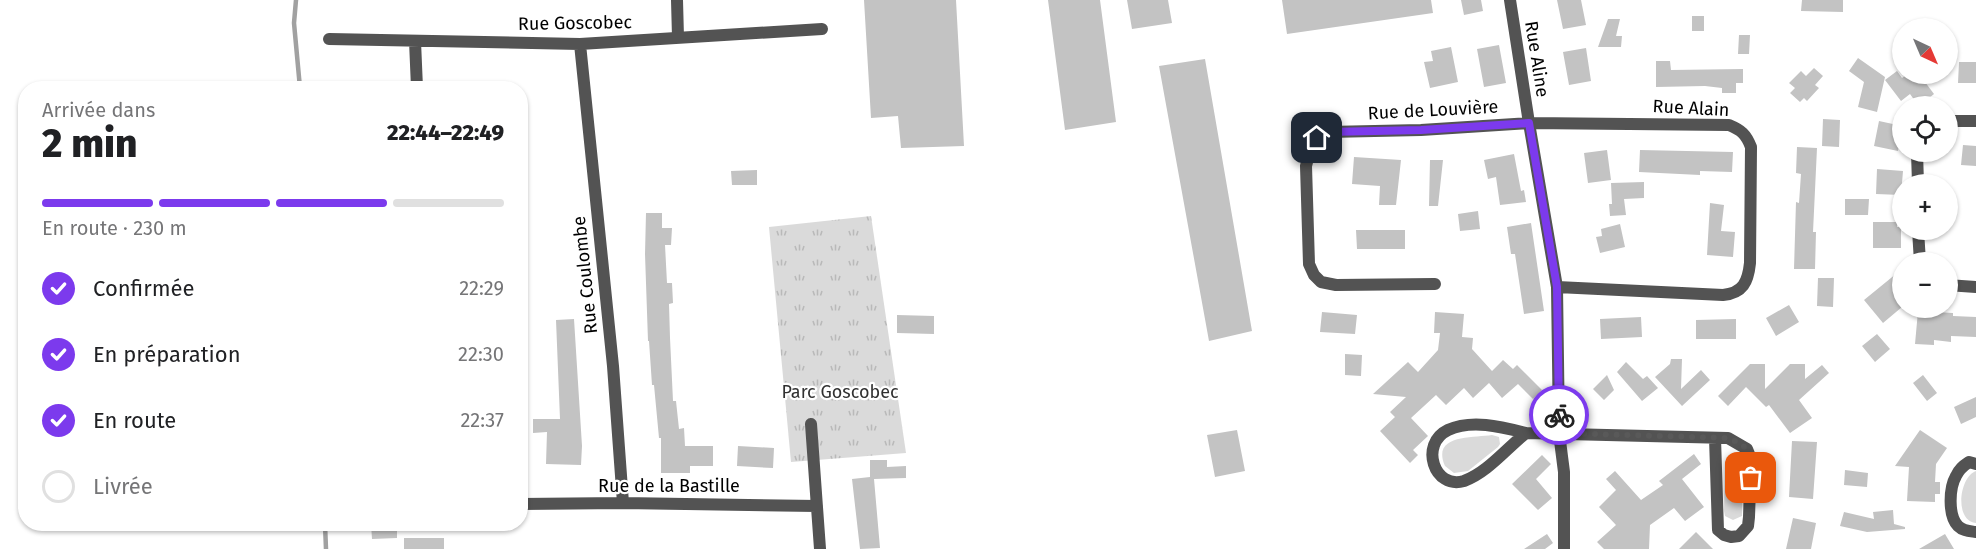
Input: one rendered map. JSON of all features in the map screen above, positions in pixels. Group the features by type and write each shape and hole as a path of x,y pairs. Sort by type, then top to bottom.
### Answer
{"street":[{"path":"677,0 678,37"},
{"name":"Rue Aline","path":"1510,0 1529,123"},
{"name":"Rue Goscobec","path":"329,39 580,44 822,29"},
{"path":"415,41 417,81"},
{"name":"Rue Coulombe","path":"580,44 613,366 623,503"},
{"path":"1958,121 1976,121"},
{"path":"1529,123 1557,287 1559,433 1564,472 1564,549"},
{"name":"Rue de Louvière","path":"1435,284 1336,285 1321,282 1314,275 1309,264 1306,166 1310,150 1317,138 1328,132 1421,130 1529,123"},
{"name":"Rue Alain","path":"1529,123 1729,125 1740,129 1748,137 1751,147 1750,263 1748,278 1743,288 1732,294 1723,295 1557,287"},
{"path":"1958,286 1976,287"},
{"path":"811,424 820,549"},
{"path":"1526,433 1474,477 1460,482 1449,480 1439,474 1432,462 1432,449 1438,437 1461,426 1503,427 1526,433 1728,438 1747,449 1751,459 1748,526 1739,536 1731,537 1718,530 1715,438"},
{"path":"1976,464 1969,462 1958,472 1952,486 1952,501 1953,518 1959,526 1966,531 1976,532"},
{"name":"Rue de la Bastille","path":"528,504 817,506"}],"green space":[{"name":"Parc Goscobec","path":"871,216 906,453 791,462 769,227"},
{"path":"1492,435 1499,437 1498,447 1468,471 1454,473 1445,466 1442,456 1444,448 1449,443 1465,438"},
{"path":"1732,456 1742,460 1742,516 1733,520 1725,516 1724,511 1725,462"},
{"path":"1976,471 1976,523 1964,515 1961,499 1966,481"}],"building":[{"path":"864,0 956,0 964,146 901,148 898,116 871,118"},
{"path":"1048,0 1100,0 1116,122 1065,130"},
{"path":"1127,0 1168,0 1172,23 1132,29"},
{"path":"1282,0 1431,0 1433,13 1287,34"},
{"path":"1461,0 1481,0 1483,11 1464,15"},
{"path":"1557,0 1581,0 1586,25 1563,29"},
{"path":"1802,0 1843,0 1843,12 1801,11"},
{"path":"1692,16 1704,16 1704,31 1692,31"},
{"path":"1608,19 1620,19 1616,36 1622,36 1621,47 1598,47"},
{"path":"1739,35 1750,35 1749,54 1738,54"},
{"path":"1499,45 1506,83 1484,87 1477,49"},
{"path":"1451,47 1458,82 1430,88 1424,62 1433,61 1431,51"},
{"path":"1586,48 1591,81 1569,85 1563,52"},
{"path":"1858,58 1885,77 1877,112 1858,107 1864,82 1849,71"},
{"path":"1205,59 1252,331 1209,341 1159,66"},
{"path":"1656,61 1670,61 1671,70 1743,69 1743,83 1736,83 1736,93 1722,93 1722,88 1705,86 1656,87"},
{"path":"1959,62 1976,62 1976,83 1958,83"},
{"path":"1814,68 1823,76 1815,85 1819,88 1807,101 1804,98 1800,102 1790,93 1795,88 1789,83 1801,71 1806,76"},
{"path":"1892,75 1892,84 1926,84 1934,94 1932,96 1911,96 1910,94 1897,96 1885,80"},
{"path":"1823,119 1840,120 1839,147 1822,146"},
{"path":"1879,121 1892,124 1892,150 1874,146"},
{"path":"1963,145 1976,146 1976,166 1961,165"},
{"path":"1797,147 1817,148 1813,232 1816,232 1815,269 1794,269 1796,202 1799,203 1801,174 1796,173"},
{"path":"1607,150 1611,180 1588,183 1584,153"},
{"path":"1640,150 1733,152 1732,172 1700,171 1700,175 1639,172"},
{"path":"1514,154 1521,191 1524,190 1526,202 1500,205 1496,177 1488,179 1484,160"},
{"path":"1354,157 1401,160 1396,205 1379,205 1380,186 1352,184"},
{"path":"1430,160 1443,160 1438,206 1429,206"},
{"path":"1877,169 1903,171 1903,174 1892,174 1892,195 1876,194"},
{"path":"757,170 757,185 732,185 731,171"},
{"path":"1644,182 1644,198 1624,199 1626,215 1610,216 1611,183"},
{"path":"1845,199 1869,199 1868,215 1845,215"},
{"path":"1710,203 1724,205 1721,231 1735,232 1733,257 1707,255"},
{"path":"1478,211 1480,229 1460,231 1458,214"},
{"path":"646,213 662,213 662,228 672,228 671,245 665,245 667,283 672,283 673,303 669,304 673,401 676,401 679,429 684,428 685,446 713,446 713,466 690,466 690,473 661,473 661,438 659,438 648,341"},
{"path":"1873,222 1892,222 1892,240 1901,240 1901,248 1873,248"},
{"path":"1531,223 1544,311 1524,314 1515,254 1511,254 1507,227"},
{"path":"1620,224 1625,247 1600,253 1596,237 1602,236 1601,229"},
{"path":"1356,230 1405,230 1405,249 1357,249"},
{"path":"1892,277 1892,315 1883,323 1864,300"},
{"path":"1818,278 1834,278 1833,307 1817,306"},
{"path":"1789,305 1799,322 1776,336 1766,318"},
{"path":"1322,312 1357,315 1355,334 1320,332"},
{"path":"1435,312 1464,314 1462,337 1473,338 1472,349 1492,371 1503,360 1513,369 1517,365 1542,390 1533,399 1518,384 1502,398 1489,383 1473,398 1464,388 1446,405 1436,395 1411,418 1428,436 1413,450 1418,455 1410,463 1380,431 1395,417 1390,412 1406,397 1373,394 1408,362 1418,372 1438,350 1440,333 1434,333"},
{"path":"897,315 934,316 934,334 897,333"},
{"path":"1641,317 1642,337 1601,339 1600,319"},
{"path":"1976,317 1976,337 1951,336 1951,342 1934,340 1934,345 1915,344 1917,318"},
{"path":"574,319 582,446 581,465 546,464 547,432 533,433 533,419 560,419 556,320"},
{"path":"1736,319 1736,339 1696,339 1696,320"},
{"path":"1877,334 1890,349 1875,362 1862,346"},
{"path":"1345,354 1362,355 1361,376 1345,375"},
{"path":"1671,359 1682,359 1681,389 1701,370 1710,380 1682,406 1655,377 1670,364"},
{"path":"1626,362 1643,379 1647,376 1658,388 1642,401 1617,372"},
{"path":"1750,364 1765,364 1765,389 1790,364 1805,364 1805,379 1822,365 1829,373 1799,400 1812,418 1790,433 1769,405 1766,407 1746,387 1728,406 1718,396"},
{"path":"1607,375 1614,390 1604,400 1593,389"},
{"path":"1923,375 1937,393 1927,401 1913,383"},
{"path":"1976,397 1976,417 1961,424 1954,407"},
{"path":"1237,430 1245,471 1215,477 1207,435"},
{"path":"1920,430 1947,448 1936,464 1935,482 1940,482 1940,494 1935,494 1935,502 1907,501 1909,467 1895,466"},
{"path":"1792,441 1817,442 1813,499 1789,497"},
{"path":"738,446 774,448 773,468 737,466"},
{"path":"1694,454 1701,464 1682,479 1704,507 1685,521 1674,508 1650,525 1649,549 1604,549 1597,542 1616,525 1599,507 1616,490 1606,479 1615,471 1641,500 1663,485 1659,481"},
{"path":"1542,455 1551,464 1536,479 1552,498 1538,510 1512,484"},
{"path":"870,460 887,460 887,467 906,466 906,478 874,479 880,548 860,549 852,479 870,477"},
{"path":"1845,470 1868,473 1867,487 1844,485"},
{"path":"1893,510 1894,524 1905,527 1905,529 1867,532 1840,526 1844,512 1874,519 1873,512"},
{"path":"1793,518 1816,523 1811,549 1786,549"},
{"path":"371,531 397,531 397,538 372,539"},
{"path":"1696,532 1713,549 1679,549"},
{"path":"1547,534 1553,543 1545,549 1524,549"},
{"path":"1945,534 1954,549 1919,549"},
{"path":"404,538 444,538 444,549 404,549"}],"waterway":[{"path":"296,0 294,23 299,81"},
{"path":"325,531 326,549"}],"way so far":[{"path":"1559,415 1559,433 1728,438 1747,449 1751,459 1751,478"}],"route":[{"path":"1317,138 1328,132 1421,130 1529,123 1557,287 1559,415"}]}
